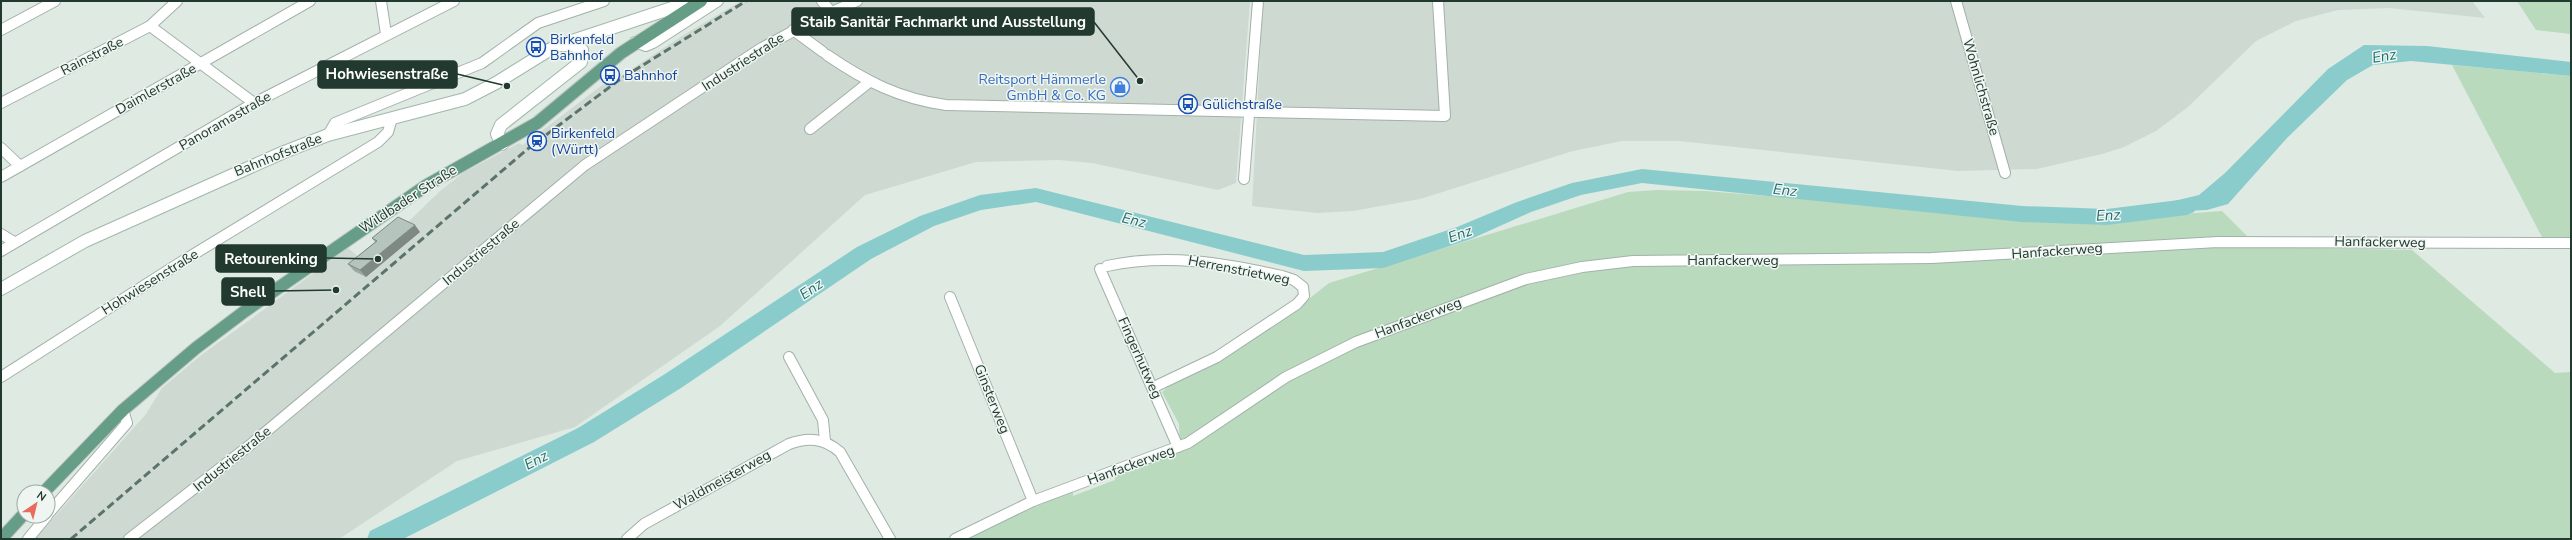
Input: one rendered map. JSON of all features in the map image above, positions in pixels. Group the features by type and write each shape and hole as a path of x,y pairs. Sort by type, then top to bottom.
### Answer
{"main road":[{"name":"Bahnhofstraße","path":"1,289 92,238 231,175 328,135 465,99 496,83 541,54 578,38 648,18 693,1"},
{"name":"Wildbader Straße","path":"52,484 123,410 196,348 345,240 427,184 502,144 554,111 635,42 701,1"},
{"path":"502,144 497,134 501,125 581,62 583,58 582,50 573,45 564,45"},
{"path":"1,539 16,523"}],"street":[{"path":"1,30 55,1"},
{"name":"Rainstraße","path":"1,103 150,26 177,1"},
{"name":"Daimlerstraße","path":"1,177 310,1"},
{"path":"380,1 386,34"},
{"name":"Panoramastraße","path":"1,251 14,242 254,103 386,34 454,1"},
{"path":"328,135 335,123 482,63 495,56 538,23 604,1"},
{"path":"635,42 646,46 653,43 718,1"},
{"path":"822,1 831,12"},
{"name":"Industriestraße","path":"129,539 250,445 585,165 736,64 793,30 858,1"},
{"path":"1244,178 1258,1"},
{"path":"793,30 868,83 894,95 924,103 946,105 1444,116 1438,1"},
{"name":"Wohnlichstraße","path":"1956,1 2005,173"},
{"path":"150,26 254,103"},
{"path":"810,129 868,83"},
{"name":"Hohwiesenstraße","path":"1,377 181,262 378,142 387,135 391,128 392,118"},
{"path":"1,148 20,166"},
{"path":"1,234 14,242"},
{"name":"Hanfackerweg","path":"956,539 1033,501 1178,448 1212,428 1286,377 1335,351 1404,322 1526,279 1582,267 1658,260 1932,258 2100,247 2218,242 2571,244"},
{"name":"Herrenstrietweg","path":"1104,267 1142,259 1201,260 1289,278 1303,287 1304,296 1297,304 1217,357 1154,388"},
{"name":"Fingerhutweg","path":"1104,267 1178,448"},
{"name":"Ginsterweg","path":"950,297 1033,501"},
{"path":"789,357 823,420 824,441 840,452 890,539"},
{"path":"56,505 127,423 123,410"},
{"name":"Waldmeisterweg","path":"627,539 644,524 788,444 811,438 824,441"},
{"path":"28,539 40,524"}],"shaded area":[{"path":"741,1 1250,1 1236,183 1218,190 1092,163 1059,160 976,162 865,195 720,326 575,427 457,461 339,539 35,539 48,524 56,524 56,515 146,414 162,388 200,356 348,248 360,258 407,223 440,191 463,173 519,143 523,145 601,86 618,78 682,36"},
{"path":"1263,1 2472,1 2485,18 2389,8 2338,10 2296,21 2256,41 2188,107 2156,131 2124,147 2102,154 2037,169 1958,171 1679,141 1622,141 1573,151 1420,199 1353,211 1317,213 1252,206"}],"green space":[{"path":"2517,1 2571,1 2571,34 2536,30"},
{"path":"2452,65 2571,76 2571,239 2543,239"},
{"path":"1657,190 1705,191 2030,217 2105,220 2222,211 2258,247 2412,250 2555,373 2571,372 2571,539 963,539 1073,490 1073,496 1115,480 1116,473 1180,448 1179,424 1162,392 1172,383 1305,302 1329,283 1628,192"}],"water":[{"path":"2364,45 2427,46 2571,62 2571,76 2411,61 2373,65 2347,80 2287,138 2228,204 2207,210 2160,212 2158,205 2199,195 2225,173 2328,69"}],"building":[{"path":"398,217 415,225 360,270 348,264 377,241 372,238"}],"waterway":[{"name":"Enz","path":"379,539 586,435 673,381 864,253 927,221 980,203 1036,195 1304,263 1383,260 1464,233 1524,207 1579,188 1642,176 2022,214 2107,217 2187,207"}],"railway":[{"path":"71,539 530,147 619,80 746,1"}],"place":[{"name":"Birkenfeld Bahnhof","path":"536,47"},
{"name":"Bahnhof","path":"610,75"},
{"name":"Staib Sanitär Fachmarkt und Ausstellung","path":"1140,81"},
{"name":"Hohwiesenstraße","path":"507,86"},
{"name":"Reitsport Hämmerle GmbH & Co. KG","path":"1120,87"},
{"name":"Gülichstraße","path":"1188,104"},
{"name":"Birkenfeld (Württ)","path":"537,141"},
{"name":"Retourenking","path":"378,259"},
{"name":"Shell","path":"336,290"}]}
